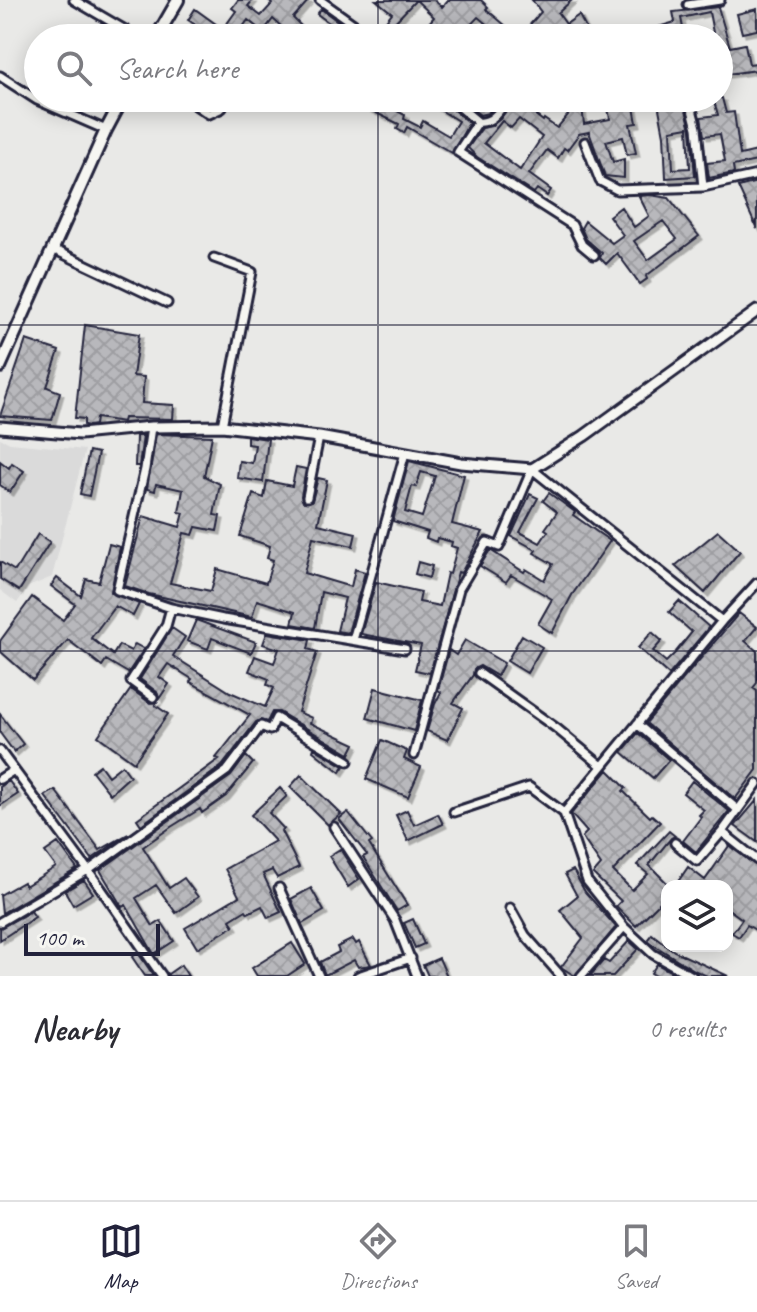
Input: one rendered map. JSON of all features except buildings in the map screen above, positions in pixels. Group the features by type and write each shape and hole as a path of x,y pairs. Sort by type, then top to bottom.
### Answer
{"main road":[{"path":"164,24 178,0"},
{"path":"0,367 116,112"}],"street":[{"path":"74,0 115,24"},
{"path":"320,0 353,24"},
{"path":"688,5 720,0"},
{"path":"0,76 24,92"},
{"path":"65,112 106,130"},
{"path":"466,112 478,122"},
{"path":"497,112 490,120 478,122 458,152 572,225 582,245 594,255"},
{"path":"693,112 703,187"},
{"path":"585,142 600,181 617,190 703,187 757,175"},
{"path":"53,249 167,303"},
{"path":"214,258 252,272 222,426"},
{"path":"414,755 459,589 487,542 499,547 532,469 584,436 757,311"},
{"path":"0,427 80,434 151,427 222,426 319,437 461,463 532,469 722,621"},
{"path":"151,427 129,545 117,590 171,608 405,649"},
{"path":"307,497 319,437"},
{"path":"353,640 405,453"},
{"path":"564,813 757,583"},
{"path":"153,697 131,681 166,626 171,608"},
{"path":"479,673 556,728 602,766"},
{"path":"0,922 88,870 227,771 261,726 270,730 276,718 348,761"},
{"path":"637,724 738,810"},
{"path":"0,751 162,976"},
{"path":"0,779 14,770"},
{"path":"675,843 697,861 757,784"},
{"path":"454,812 529,787 564,813 587,881 624,927 653,954 692,976"},
{"path":"334,827 395,920 417,976"},
{"path":"722,832 757,860"},
{"path":"279,888 319,976"},
{"path":"510,908 525,935 561,976"},
{"path":"581,976 624,927"},
{"path":"358,976 411,958"}],"shaded area":[{"path":"0,438 10,443 85,450 52,577 28,587 17,603 0,590"}]}
